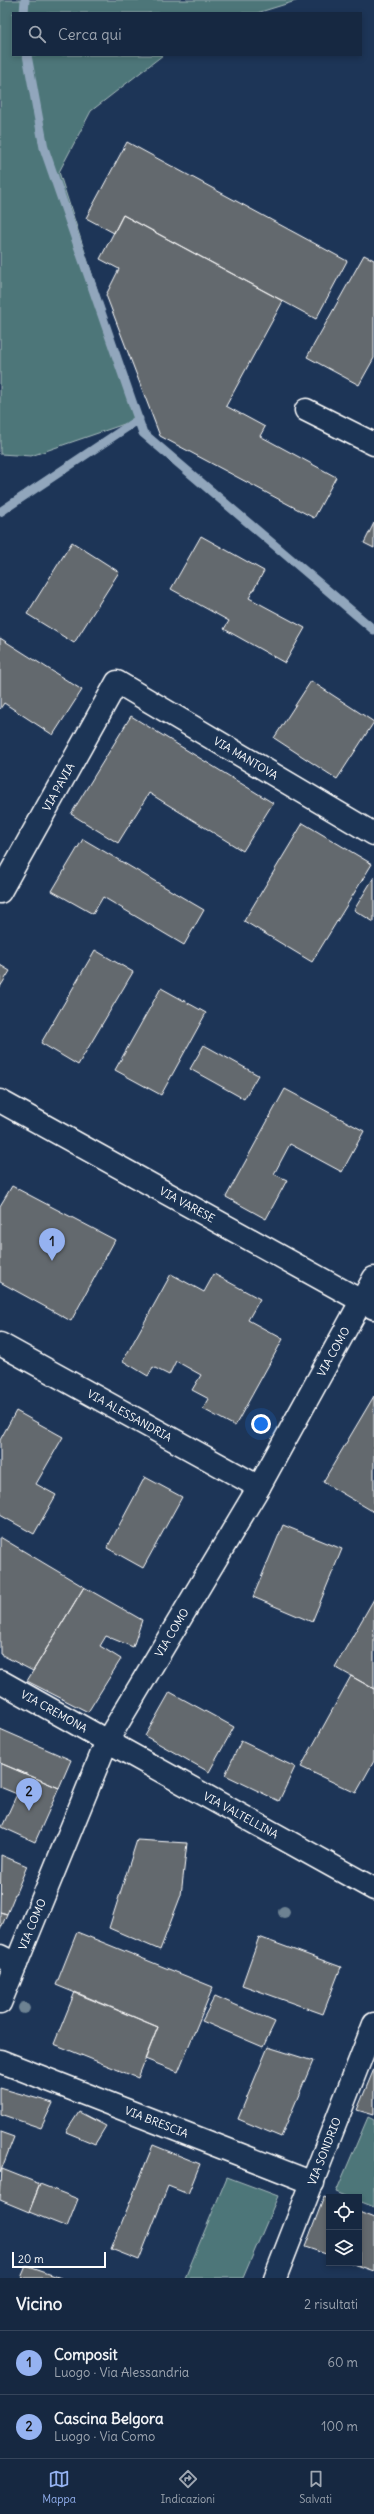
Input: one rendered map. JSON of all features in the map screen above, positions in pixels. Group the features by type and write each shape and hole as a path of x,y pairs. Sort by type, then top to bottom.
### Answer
{"street":[{"path":"306,410 374,444"},
{"name":"VIA MANTOVA","path":"117,682 374,834"},
{"name":"VIA PAVIA","path":"0,892 117,682"},
{"name":"VIA VARESE","path":"0,1101 367,1304"},
{"name":"VIA COMO","path":"0,2003 8,1960 107,1741 367,1304 374,1278"},
{"name":"VIA ALESSANDRIA","path":"0,1344 259,1487"},
{"name":"VIA CREMONA","path":"0,1681 107,1741"},
{"name":"VIA VALTELLINA","path":"107,1741 374,1889"},
{"name":"VIA SONDRIO","path":"275,2278 374,2024"},
{"name":"VIA BRESCIA","path":"0,2061 313,2183"}],"green space":[{"path":"0,0 299,0 260,12 12,12 12,56 162,56 91,111 59,172 139,419 31,456 0,454"},
{"path":"368,2117 374,2120 374,2207 362,2202 362,2194 341,2194 336,2192"},
{"path":"227,2177 278,2196 243,2278 185,2278"}],"building":[{"path":"127,142 347,261 316,319 123,215 114,233 86,218"},
{"path":"123,215 283,301 226,406 265,427 260,436 336,477 314,518 160,436 106,295 119,269 100,259"},
{"path":"364,255 374,260 374,358 359,385 307,357"},
{"path":"374,523 374,548 364,543"},
{"path":"201,536 264,571 249,598 305,628 285,663 224,629 229,621 171,589"},
{"path":"72,542 119,572 74,643 27,614"},
{"path":"0,638 82,690 53,735 4,703 0,709"},
{"path":"311,681 374,722 337,779 274,738"},
{"path":"131,716 273,803 243,851 149,793 118,843 71,814"},
{"path":"303,823 372,864 312,962 244,921"},
{"path":"83,839 204,910 184,945 103,897 93,914 52,891"},
{"path":"374,877 374,922 354,910"},
{"path":"95,950 133,972 78,1065 41,1043"},
{"path":"0,965 10,971 0,987"},
{"path":"161,988 206,1013 161,1095 115,1070"},
{"path":"204,1045 258,1075 244,1099 190,1069"},
{"path":"285,1089 364,1131 342,1172 290,1144 274,1174 287,1180 266,1219 226,1197"},
{"path":"12,1186 115,1240 71,1321 0,1282 0,1206"},
{"path":"171,1274 204,1292 214,1274 260,1299 248,1320 283,1339 235,1426 203,1409 209,1399 192,1390 201,1375 176,1361 169,1375 153,1367 148,1376 123,1361"},
{"path":"374,1396 374,1512 323,1482"},
{"path":"16,1411 63,1437 36,1484 56,1495 34,1534 0,1515 0,1440"},
{"path":"145,1477 182,1497 143,1568 107,1548"},
{"path":"283,1525 342,1549 312,1622 253,1597"},
{"path":"0,1537 84,1587 33,1671 0,1654"},
{"path":"84,1587 142,1620 133,1647 106,1636 100,1646 121,1659 88,1712 27,1681"},
{"path":"374,1599 374,1689 335,1667"},
{"path":"351,1676 374,1689 374,1761 356,1793 301,1767"},
{"path":"170,1692 234,1727 209,1772 145,1736"},
{"path":"0,1729 71,1760 59,1788 0,1763"},
{"path":"241,1741 295,1767 279,1801 225,1775"},
{"path":"0,1763 59,1788 35,1842 2,1827 17,1794 0,1787"},
{"path":"137,1840 187,1843 181,1895 160,1950 109,1928"},
{"path":"1,1855 27,1866 7,1914 0,1912"},
{"path":"0,1912 7,1914 0,1930"},
{"path":"77,1932 213,1987 178,2072 145,2059 158,2027 56,1985"},
{"path":"259,1937 341,1967 323,2014 242,1985"},
{"path":"75,1992 158,2027 138,2078 54,2044"},
{"path":"215,1996 275,2022 263,2047 202,2021"},
{"path":"268,2047 313,2061 281,2137 238,2119"},
{"path":"374,2069 374,2115 357,2110"},
{"path":"0,2088 53,2103 41,2128 0,2114"},
{"path":"79,2112 106,2126 95,2144 66,2132"},
{"path":"0,2132 14,2137 0,2173"},
{"path":"153,2145 200,2164 188,2194 168,2186 139,2260 111,2249"},
{"path":"2,2169 40,2184 29,2212 0,2200"},
{"path":"40,2184 78,2199 67,2227 29,2212"},
{"path":"324,2197 326,2198 326,2254 305,2247"},
{"path":"362,2213 374,2218 374,2271 360,2266 362,2266"},
{"path":"26,2266 61,2278 21,2278"}],"waterway":[{"path":"24,12 25,0"},
{"path":"27,56 44,148 143,433 374,630"},
{"path":"0,512 139,419"}],"place":[{"name":"Composit","path":"52,1261"},
{"name":"Cascina Belgora","path":"29,1811"}]}
